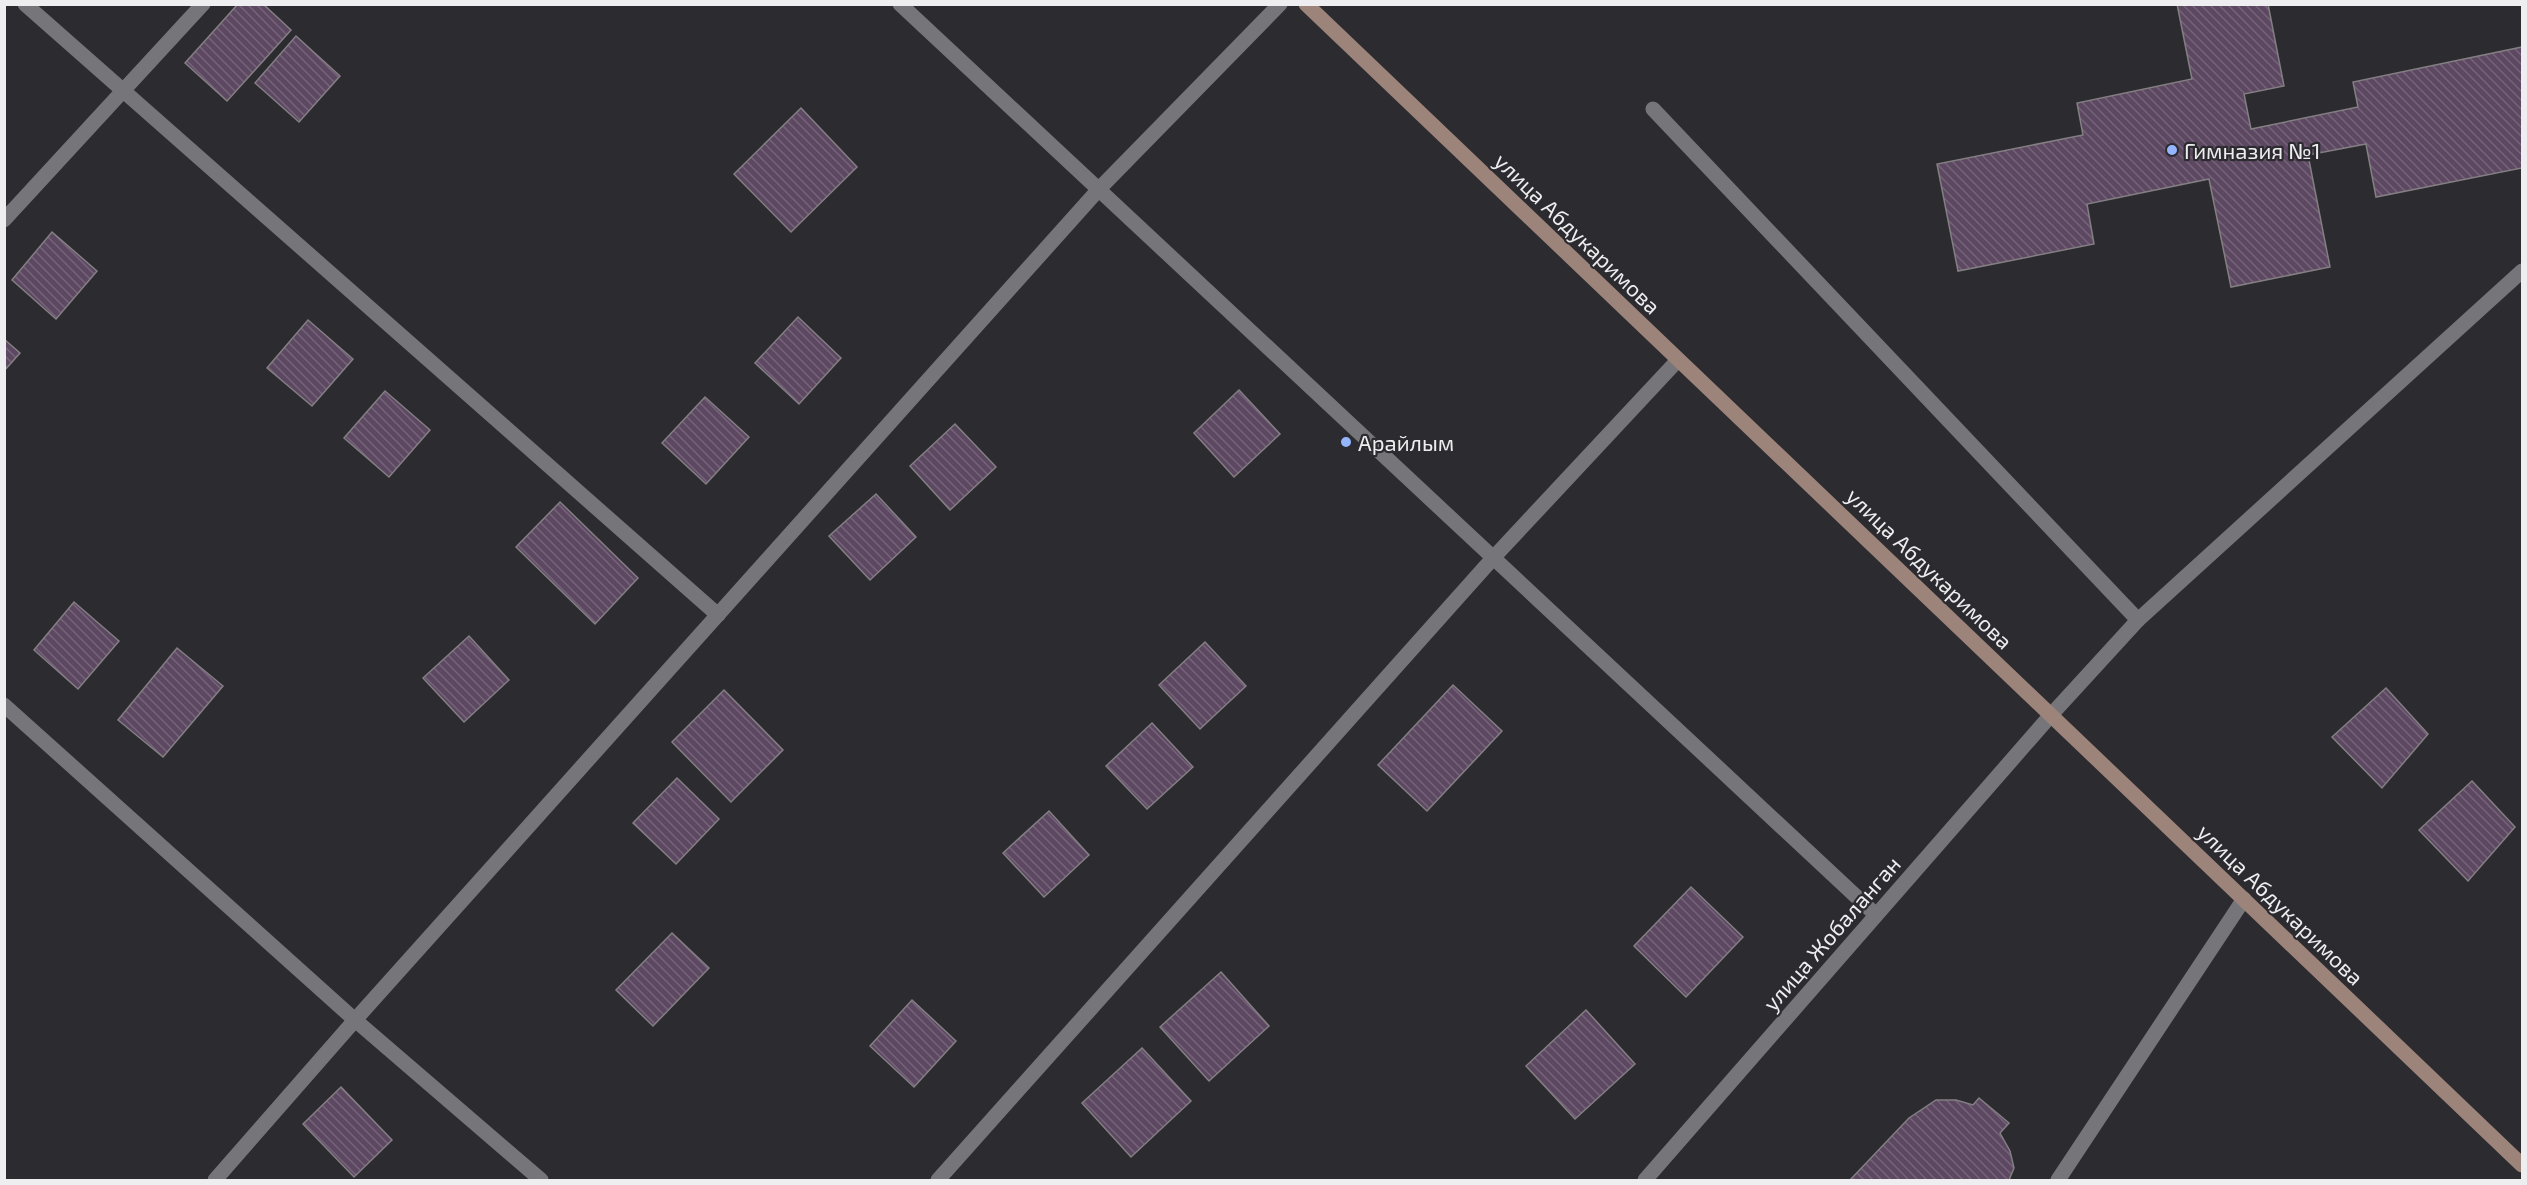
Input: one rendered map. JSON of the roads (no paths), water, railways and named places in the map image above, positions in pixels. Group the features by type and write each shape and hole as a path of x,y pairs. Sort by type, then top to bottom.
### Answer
{"main road":[{"name":"улица Абдукаримова","path":"1306,4 2523,1165"}],"street":[{"path":"25,4 122,92 718,615"},
{"path":"4,220 203,4"},
{"path":"900,4 1100,188 1876,915"},
{"path":"215,1180 355,1020 1100,188 1280,4"},
{"path":"1653,109 2138,620"},
{"name":"улица Жобаланган","path":"1645,1180 2051,715 2138,620 2523,271"},
{"path":"938,1180 1494,557 1678,360"},
{"path":"4,705 355,1020 541,1180"},
{"path":"2058,1180 2244,899"}],"place":[{"name":"Гимназия №1","path":"2172,150"},
{"name":"Арайлым","path":"1346,442"}]}
